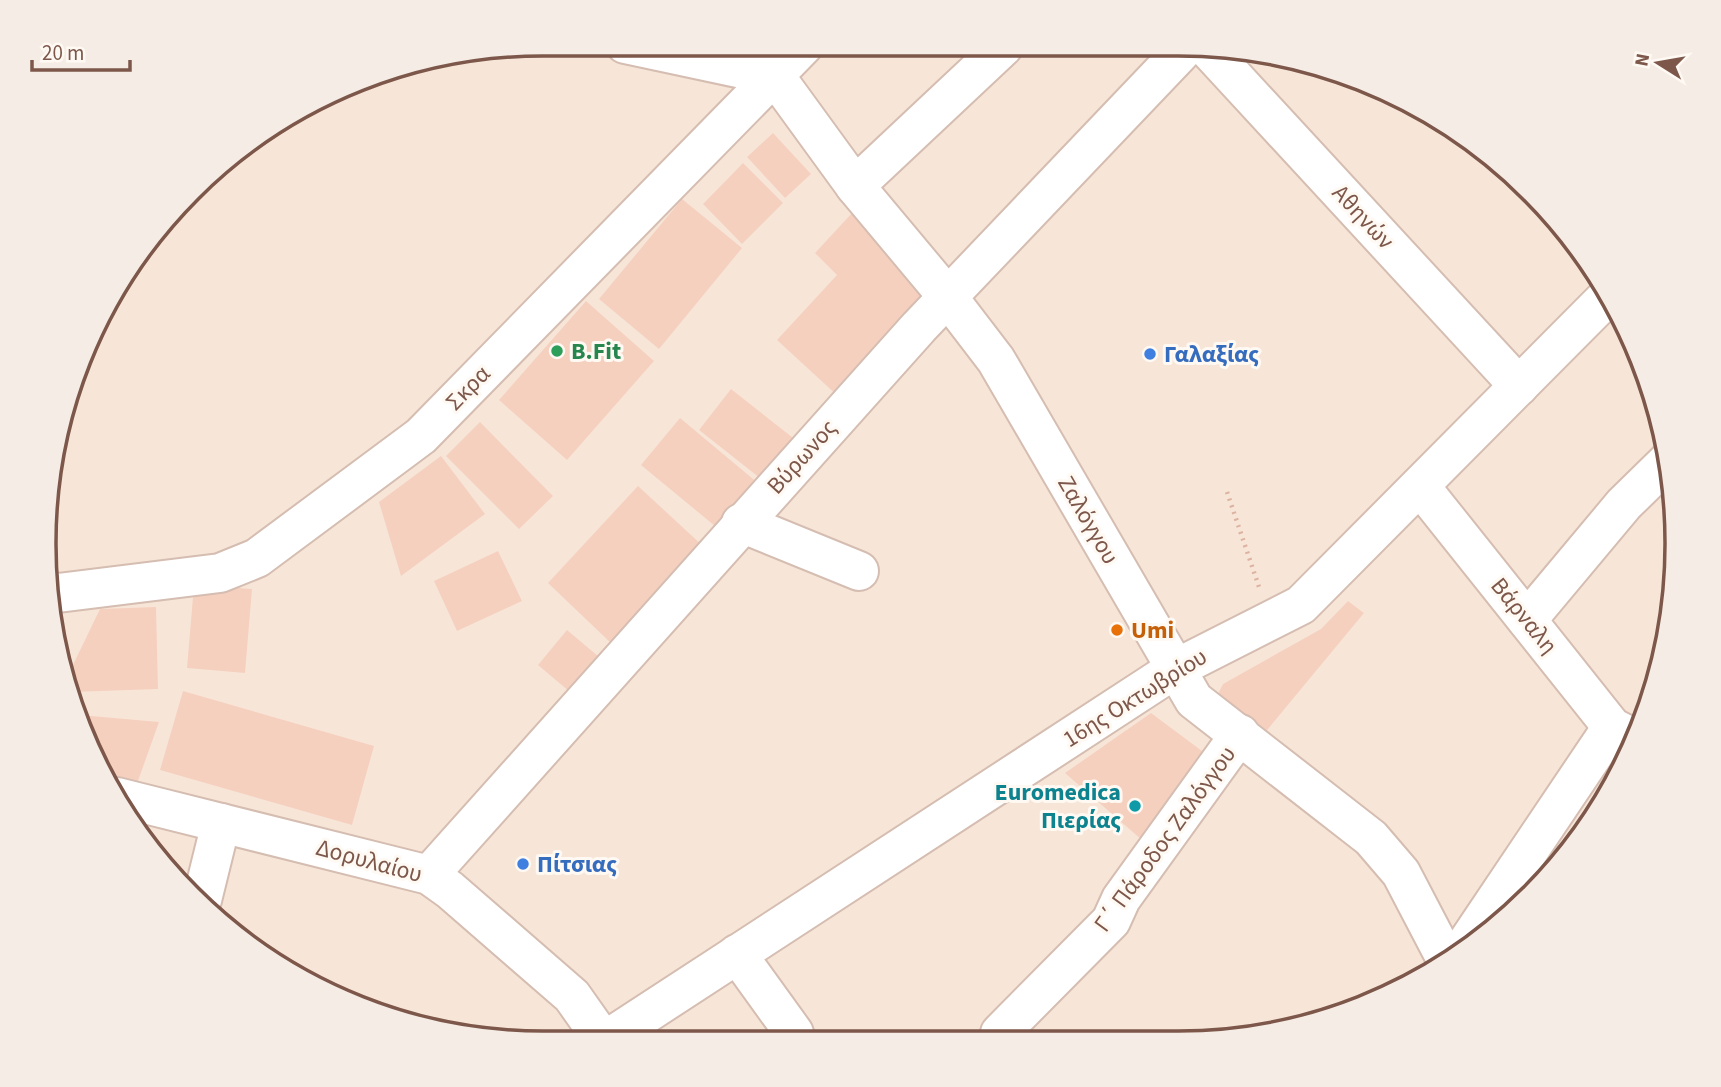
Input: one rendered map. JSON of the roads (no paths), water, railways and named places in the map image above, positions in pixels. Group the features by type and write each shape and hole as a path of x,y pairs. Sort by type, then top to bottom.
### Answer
{"street":[{"path":"680,56 707,62 756,56"},
{"name":"Σκρα","path":"59,596 220,573 257,558 421,436 763,56"},
{"name":"Ζαλόγγου","path":"765,56 855,186 947,296 996,360 1194,700 1371,838 1401,873 1443,952"},
{"path":"855,186 993,56"},
{"name":"Βύρωνος","path":"429,875 741,523 947,296 1177,56"},
{"name":"Αθηνών","path":"1216,58 1519,386"},
{"name":"16ης Οκτωβρίου","path":"618,1031 1175,669 1301,605 1519,386 1606,311"},
{"path":"1527,620 1624,504 1659,469"},
{"name":"Βάρναλη","path":"1420,486 1527,620 1624,733"},
{"path":"741,523 859,571"},
{"path":"1482,924 1624,733"},
{"name":"Γ΄ Πάροδος Ζαλόγγου","path":"1002,1031 1111,921 1121,899 1240,734"},
{"name":"Δορυλαίου","path":"129,800 429,875 450,890 572,996 597,1031"},
{"path":"204,893 221,823"},
{"path":"737,954 792,1031"}],"place":[{"name":"B.Fit","path":"557,351"},
{"name":"Γαλαξίας","path":"1150,354"},
{"name":"Umi","path":"1117,630"},
{"name":"Euromedica Πιερίας","path":"1135,806"},
{"name":"Πίτσιας","path":"523,864"}]}
